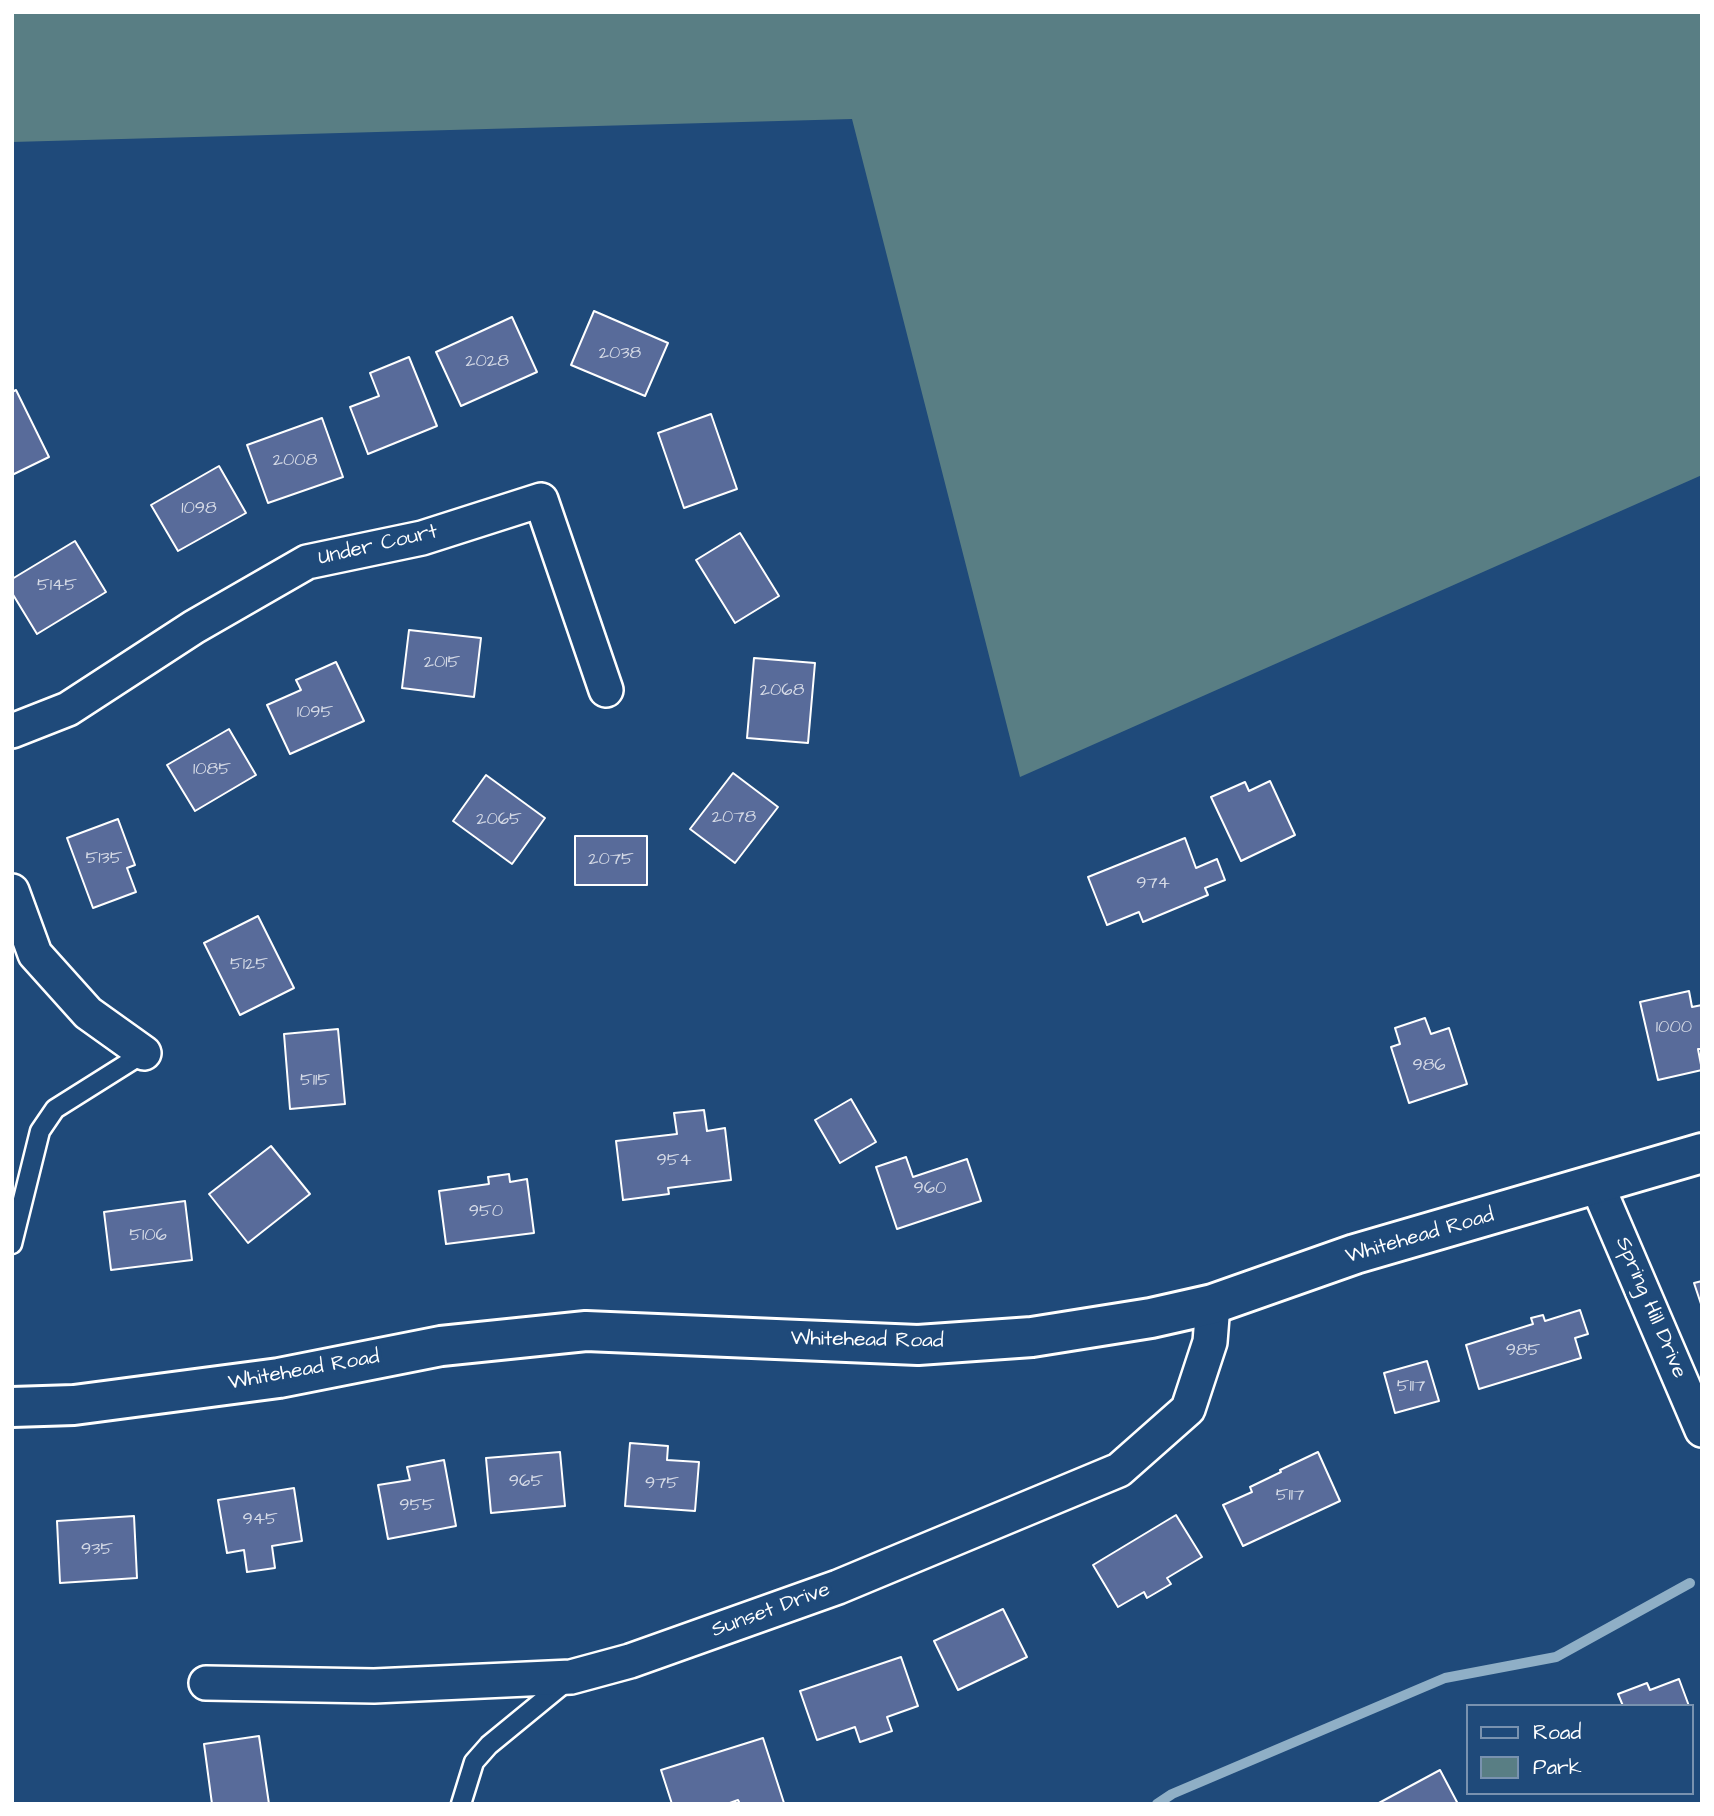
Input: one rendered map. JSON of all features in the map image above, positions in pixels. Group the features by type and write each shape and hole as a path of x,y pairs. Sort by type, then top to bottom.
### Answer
{"street":[{"name":"Under Court","path":"12,731 68,709 194,627 307,562 415,540 541,500 606,690"},
{"path":"12,891 35,954 89,1013 144,1053"},
{"name":"Whitehead Road","path":"12,1407 74,1405 238,1384 441,1346 586,1331 918,1345 1032,1337 1151,1318 1213,1304 1355,1254 1702,1153"},
{"name":"Spring Hill Drive","path":"1597,1185 1702,1430"},
{"name":"Sunset Drive","path":"206,1683 374,1686 571,1677 631,1661 838,1587 1119,1469 1188,1409 1210,1342 1213,1304"}],"lane":[{"path":"12,1244 40,1131 55,1109 144,1053"},
{"path":"461,1804 474,1762 489,1745 571,1677"}],"green space":[{"path":"12,12 1702,12 1702,475 1020,777 852,119 12,142"}],"building":[{"path":"594,311 668,343 645,396 571,365"},
{"path":"512,317 537,372 461,406 436,352"},
{"path":"409,357 437,426 368,454 350,407 379,396 370,373"},
{"path":"16,390 49,457 12,475 12,392"},
{"path":"711,414 737,489 684,508 658,433"},
{"path":"322,418 343,477 268,503 247,445"},
{"path":"219,466 246,513 178,551 151,505"},
{"path":"740,533 779,596 735,623 696,560"},
{"path":"75,541 106,592 37,634 12,593 12,579"},
{"path":"409,630 481,638 474,697 402,688"},
{"path":"754,658 815,663 808,743 747,738"},
{"path":"336,662 364,721 290,754 267,705 301,690 296,680"},
{"path":"229,729 256,775 195,811 167,765"},
{"path":"733,773 778,807 735,863 690,829"},
{"path":"486,775 545,818 512,864 453,821"},
{"path":"1270,781 1295,835 1241,861 1211,797 1245,782 1249,791"},
{"path":"118,819 135,865 127,868 136,892 93,908 67,838"},
{"path":"575,836 647,836 647,885 575,885"},
{"path":"1185,838 1196,868 1217,859 1225,880 1205,888 1208,895 1143,922 1139,912 1107,925 1088,877"},
{"path":"258,916 294,988 240,1015 204,943"},
{"path":"1689,991 1692,1007 1702,1005 1702,1049 1698,1049 1702,1070 1658,1080 1640,1002"},
{"path":"1425,1018 1431,1034 1449,1028 1467,1084 1409,1103 1391,1047 1400,1044 1395,1028"},
{"path":"338,1029 345,1104 290,1109 284,1034"},
{"path":"851,1099 876,1142 840,1163 815,1120"},
{"path":"704,1110 707,1131 725,1128 731,1180 668,1188 669,1194 623,1200 616,1141 677,1134 674,1113"},
{"path":"271,1146 310,1194 248,1243 209,1194"},
{"path":"906,1157 913,1177 967,1159 981,1201 897,1229 876,1167"},
{"path":"509,1174 510,1182 527,1179 534,1233 446,1244 439,1191 489,1184 488,1177"},
{"path":"185,1201 192,1260 111,1270 104,1212"},
{"path":"1702,1281 1702,1307 1694,1283"},
{"path":"1580,1310 1588,1334 1575,1338 1581,1358 1479,1389 1466,1345 1533,1324 1531,1318 1543,1315 1545,1321"},
{"path":"1427,1361 1439,1401 1395,1413 1384,1373"},
{"path":"630,1443 668,1446 667,1460 699,1462 695,1511 625,1506"},
{"path":"560,1452 565,1506 491,1513 486,1458"},
{"path":"1318,1452 1340,1501 1243,1546 1223,1505 1252,1492 1250,1487 1281,1472 1280,1470"},
{"path":"444,1460 456,1526 388,1539 378,1485 410,1480 407,1467"},
{"path":"294,1488 302,1541 272,1546 275,1568 247,1572 244,1550 227,1553 218,1500"},
{"path":"1176,1515 1202,1557 1167,1578 1171,1584 1147,1598 1144,1592 1118,1607 1093,1565"},
{"path":"134,1516 137,1578 60,1583 57,1521"},
{"path":"1003,1609 1027,1657 958,1690 934,1641"},
{"path":"901,1657 918,1706 887,1717 892,1731 860,1742 855,1727 817,1740 800,1691"},
{"path":"1679,1679 1688,1704 1622,1704 1618,1694 1647,1683 1650,1690"},
{"path":"259,1736 269,1804 212,1804 204,1744"},
{"path":"763,1738 784,1803 740,1804 738,1800 727,1804 672,1804 661,1770"},
{"path":"1440,1770 1458,1804 1377,1804"}],"waterway":[{"path":"1157,1804 1172,1794 1445,1678 1556,1657 1690,1583"}]}
